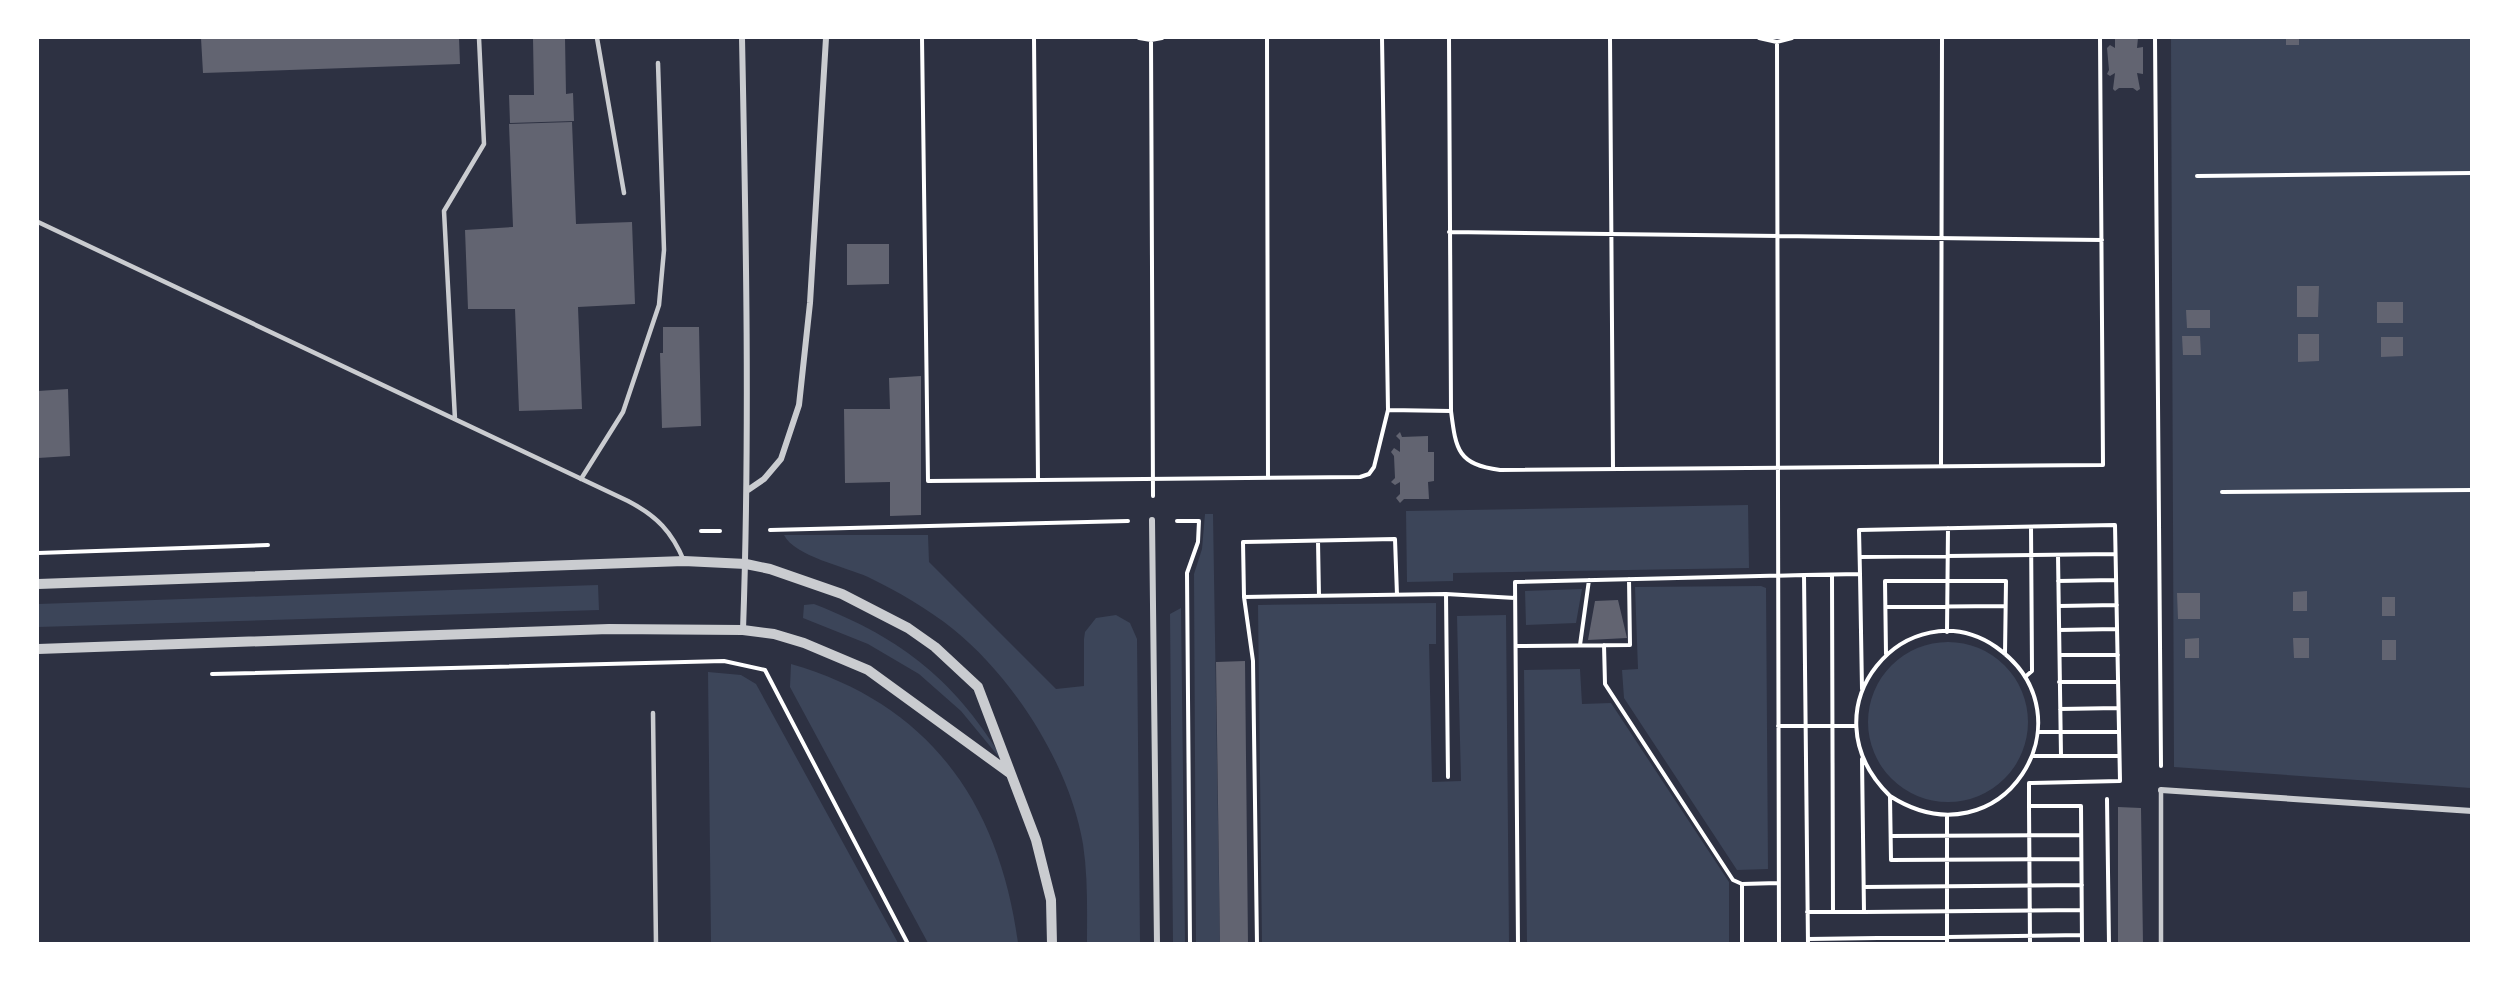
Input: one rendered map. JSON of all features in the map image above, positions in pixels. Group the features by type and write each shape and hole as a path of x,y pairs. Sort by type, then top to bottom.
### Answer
{"street":[{"path":"742,38 748,490 743,630"},
{"path":"748,490 764,479 781,459 799,405 810,303 826,38"},
{"path":"1152,520 1157,944"},
{"path":"38,585 684,561 746,564 779,572 842,594 878,610 935,647 978,687 1036,840 1051,900 1052,944"},
{"path":"38,649 609,629 743,630 774,634 804,643 868,670 1012,774"},
{"path":"2161,790 2472,811"}],"lane":[{"path":"454,419 444,211 484,144 479,38"},
{"path":"597,38 624,193"},
{"path":"581,479 623,412 659,304 664,250 658,63"},
{"path":"38,222 644,510 670,532 684,561"},
{"path":"654,713 656,944"},
{"path":"2161,790 2161,944"}],"path":[{"path":"922,38 928,481 1360,477 1370,474 1374,467 1388,410 1382,38"},
{"path":"1034,38 1038,479"},
{"path":"1139,38 1151,40 1162,38"},
{"path":"1267,38 1268,478"},
{"path":"1449,38 1451,411 1454,438 1460,453 1477,467 1500,470 2103,465 2100,38"},
{"path":"1610,38 1613,469"},
{"path":"1759,38 1777,42 1792,38"},
{"path":"1941,466 1942,38"},
{"path":"2155,38 2161,790"},
{"path":"1151,40 1152,520"},
{"path":"1777,42 1779,944"},
{"path":"2197,176 2472,173"},
{"path":"1449,232 2102,240"},
{"path":"1388,410 1451,411"},
{"path":"2223,492 2472,490"},
{"path":"670,532 1152,520 1198,521 1198,542 1187,573 1190,944"},
{"path":"1864,912 1862,758 1856,726 1862,690 1859,530 2115,525 2120,781 2029,783 2021,777"},
{"path":"2025,677 2032,671 2031,527"},
{"path":"1947,633 1948,528"},
{"path":"1257,944 1253,661 1244,597 1243,542 1395,539 1397,595"},
{"path":"1318,541 1319,596"},
{"path":"1860,557 2115,554"},
{"path":"2058,555 2061,756"},
{"path":"1518,944 1515,582 1860,574"},
{"path":"1804,575 1808,941 2082,935"},
{"path":"1832,575 1833,912"},
{"path":"1516,646 1630,645 1629,579"},
{"path":"1580,645 1589,580"},
{"path":"2058,581 2115,580"},
{"path":"1886,654 1885,581 2006,581 2006,654"},
{"path":"1244,597 1446,594 1515,598"},
{"path":"1446,594 1448,777"},
{"path":"2059,606 2117,605"},
{"path":"1886,607 2005,606"},
{"path":"2059,630 2117,629"},
{"path":"1862,690 1872,671 1886,654 1921,636 1947,633 1978,638 2006,654 2025,677 2036,705 2038,732 2032,756 2021,777 2012,788 1989,805 1969,812 1947,815 1917,810 1890,796 1869,772 1862,758"},
{"path":"1604,645 1605,684 1733,880 1742,884 1778,883"},
{"path":"2060,655 2118,655"},
{"path":"205,674 724,660 765,670 908,944"},
{"path":"2060,682 2118,682"},
{"path":"2060,709 2118,708"},
{"path":"1778,726 1856,726"},
{"path":"2038,732 2119,732"},
{"path":"2032,756 2119,756"},
{"path":"2029,783 2030,944"},
{"path":"1890,796 1891,860 2081,859"},
{"path":"2107,800 2109,944"},
{"path":"2029,806 2081,806 2082,944"},
{"path":"1947,815 1947,944"},
{"path":"1891,836 2081,835"},
{"path":"1742,884 1742,944"},
{"path":"1864,887 2082,885"},
{"path":"1807,912 2081,910"}],"shaded area":[{"path":"2171,38 2471,38 2471,788 2174,767"},
{"path":"1748,505 1749,568 1453,573 1453,581 1407,582 1406,511"},
{"path":"1205,514 1213,514 1220,944 1196,943 1194,574 1202,549"},
{"path":"784,535 928,535 929,562 1056,689 1084,686 1085,632 1096,618 1116,615 1130,623 1137,639 1140,943 1087,943 1086,869 1076,814 1066,784 1036,726 1018,698 997,672 976,649 923,607 868,577 809,555 798,549"},
{"path":"598,585 599,610 38,627 38,604"},
{"path":"1761,586 1766,588 1768,869 1737,870 1624,698 1622,670 1638,669 1635,587"},
{"path":"1582,589 1576,623 1526,625 1525,591"},
{"path":"1436,603 1436,644 1429,644 1432,782 1461,781 1457,616 1506,615 1509,943 1262,943 1258,605"},
{"path":"814,604 876,633 903,649 927,668 970,712 1008,768 961,711 919,674 868,644 803,618 804,605"},
{"path":"1181,608 1185,943 1173,944 1170,614"},
{"path":"1948,642 1978,648 2004,666 2022,692 2028,722 2022,752 2004,778 1978,796 1948,802 1918,796 1892,778 1874,752 1868,722 1874,692 1892,666 1918,648"},
{"path":"791,664 840,682 882,705 919,733 950,766 974,804 994,846 1008,892 1018,943 928,943 790,687"},
{"path":"1580,669 1582,704 1611,703 1729,882 1729,943 1527,943 1524,670"},
{"path":"708,672 741,675 756,684 898,943 711,943"}],"building":[{"path":"201,38 459,38 460,64 203,73"},
{"path":"533,38 565,38 566,94 573,93 574,121 510,123 509,95 534,95"},
{"path":"2115,38 2138,38 2137,48 2143,47 2143,74 2137,73 2140,89 2137,91 2133,88 2119,88 2115,91 2113,89 2115,73 2110,76 2107,74 2109,70 2107,48 2110,45 2115,48"},
{"path":"2286,38 2299,38 2299,45 2286,45"},
{"path":"572,122 576,224 632,222 635,304 578,307 582,409 519,411 515,309 468,309 465,230 513,227 509,124"},
{"path":"847,244 889,244 889,284 847,285"},
{"path":"2297,286 2319,286 2318,317 2297,317"},
{"path":"2377,302 2403,302 2403,323 2377,323"},
{"path":"2186,310 2210,310 2210,328 2187,328"},
{"path":"663,327 699,327 701,426 662,428 660,353 663,353"},
{"path":"2298,334 2319,334 2319,361 2298,362"},
{"path":"2182,336 2200,336 2201,355 2183,355"},
{"path":"2381,337 2403,337 2403,356 2381,357"},
{"path":"921,376 921,515 890,516 890,482 845,483 844,409 890,409 889,378"},
{"path":"68,389 70,456 38,458 38,391"},
{"path":"1400,432 1402,437 1428,436 1428,452 1434,452 1434,481 1428,482 1429,499 1404,499 1400,503 1396,498 1400,494 1400,482 1395,485 1391,482 1395,478 1394,456 1391,452 1394,448 1400,452 1400,440 1396,436"},
{"path":"2307,591 2307,611 2293,611 2293,592"},
{"path":"2177,593 2200,593 2200,619 2178,619"},
{"path":"2382,597 2395,597 2395,616 2382,616"},
{"path":"1618,600 1627,638 1588,640 1595,601"},
{"path":"2199,638 2199,658 2185,658 2185,639"},
{"path":"2293,638 2309,638 2309,658 2294,658"},
{"path":"2382,640 2396,640 2396,660 2382,660"},
{"path":"1245,661 1248,944 1220,944 1216,662"},
{"path":"2118,807 2141,808 2143,944 2118,944"}]}
